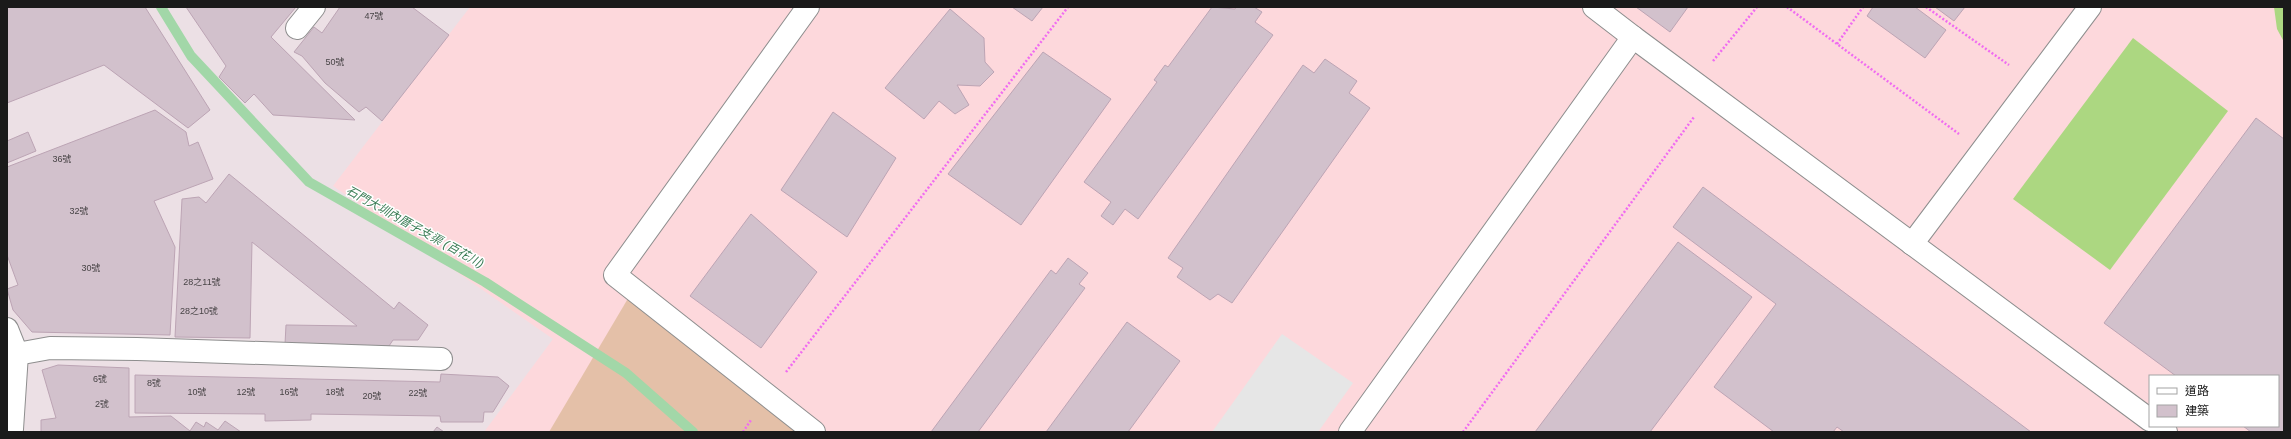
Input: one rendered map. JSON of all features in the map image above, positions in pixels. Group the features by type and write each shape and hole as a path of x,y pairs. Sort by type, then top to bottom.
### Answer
{"street":[{"path":"297,28 314,7"},
{"path":"808,7 615,275 814,432"},
{"path":"1594,7 2149,419"},
{"path":"1912,244 2090,7"},
{"path":"1350,432 1633,37"},
{"path":"7,329 17,354 12,429"},
{"path":"17,354 50,348 97,348 441,359"}],"path":[{"path":"744,432 768,396 1068,7"},
{"path":"1463,432 1703,89 1757,7"},
{"path":"1787,7 1982,151"},
{"path":"1836,44 1863,7"},
{"path":"1926,7 2034,82"}],"shaded area":[{"path":"470,7 2284,7 2284,432 484,432 553,339 333,186"},
{"path":"633,290 817,432 549,432"},
{"path":"1282,334 1353,383 1318,432 1212,432"}],"green space":[{"path":"2274,7 2284,7 2284,42 2277,29"},
{"path":"2133,38 2228,111 2110,270 2013,199"}],"building":[{"path":"7,7 145,7 210,110 188,128 104,65 7,103"},
{"path":"186,7 296,7 271,37 355,120 273,115 254,94 245,103 219,77 226,66"},
{"path":"340,7 412,7 449,35 382,121 366,107 359,112 325,83 302,56 294,52 314,27 322,33"},
{"path":"1012,7 1043,7 1032,21"},
{"path":"1212,7 1235,9 1236,7 1254,7 1262,12 1255,22 1273,35 1138,219 1125,209 1113,225 1101,216 1111,202 1084,182 1157,82 1154,80 1165,65 1168,67"},
{"path":"1636,7 1688,7 1670,32"},
{"path":"1873,7 1915,7 1946,30 1925,58 1867,16"},
{"path":"1935,7 1965,7 1954,21"},
{"path":"950,9 984,38 985,62 994,72 980,86 957,85 969,105 955,114 939,101 924,119 885,88"},
{"path":"1043,52 1111,99 1021,225 948,174"},
{"path":"1325,59 1357,81 1349,93 1370,108 1232,303 1218,294 1210,300 1177,277 1183,268 1168,258 1303,65 1314,73"},
{"path":"155,110 186,132 189,146 198,142 213,179 154,201 175,247 170,335 32,332 13,310 7,289 18,285 7,255 7,167"},
{"path":"833,112 896,158 847,237 781,190"},
{"path":"2256,118 2284,139 2284,432 2251,432 2244,427 2279,427 2279,375 2175,375 2104,323"},
{"path":"28,132 36,151 7,163 7,141"},
{"path":"229,174 394,309 399,302 428,325 418,340 393,340 389,346 285,344 286,325 357,326 252,242 250,338 175,337 182,199 199,197 206,203"},
{"path":"1703,187 2031,432 1844,432 1837,427 1833,432 1774,432 1714,387 1776,304 1673,227"},
{"path":"751,214 817,272 761,348 690,296"},
{"path":"1678,242 1752,297 1650,432 1535,432"},
{"path":"1068,258 1088,273 1079,284 1085,288 978,432 931,432 1051,270 1056,274"},
{"path":"1127,322 1180,361 1128,432 1046,432"},
{"path":"58,365 129,368 129,417 171,416 190,431 196,422 204,427 206,422 218,430 225,421 241,432 41,432 41,420 56,418 42,370"},
{"path":"441,374 498,377 509,386 493,412 484,412 483,422 441,422 440,416 311,414 311,420 265,421 265,414 135,413 135,375 440,382"},
{"path":"437,427 444,432 433,432"}],"waterway":[{"name":"石門大圳內厝子支渠 (百花川)","path":"161,7 191,56 309,182 485,282 626,373 693,432"}]}
